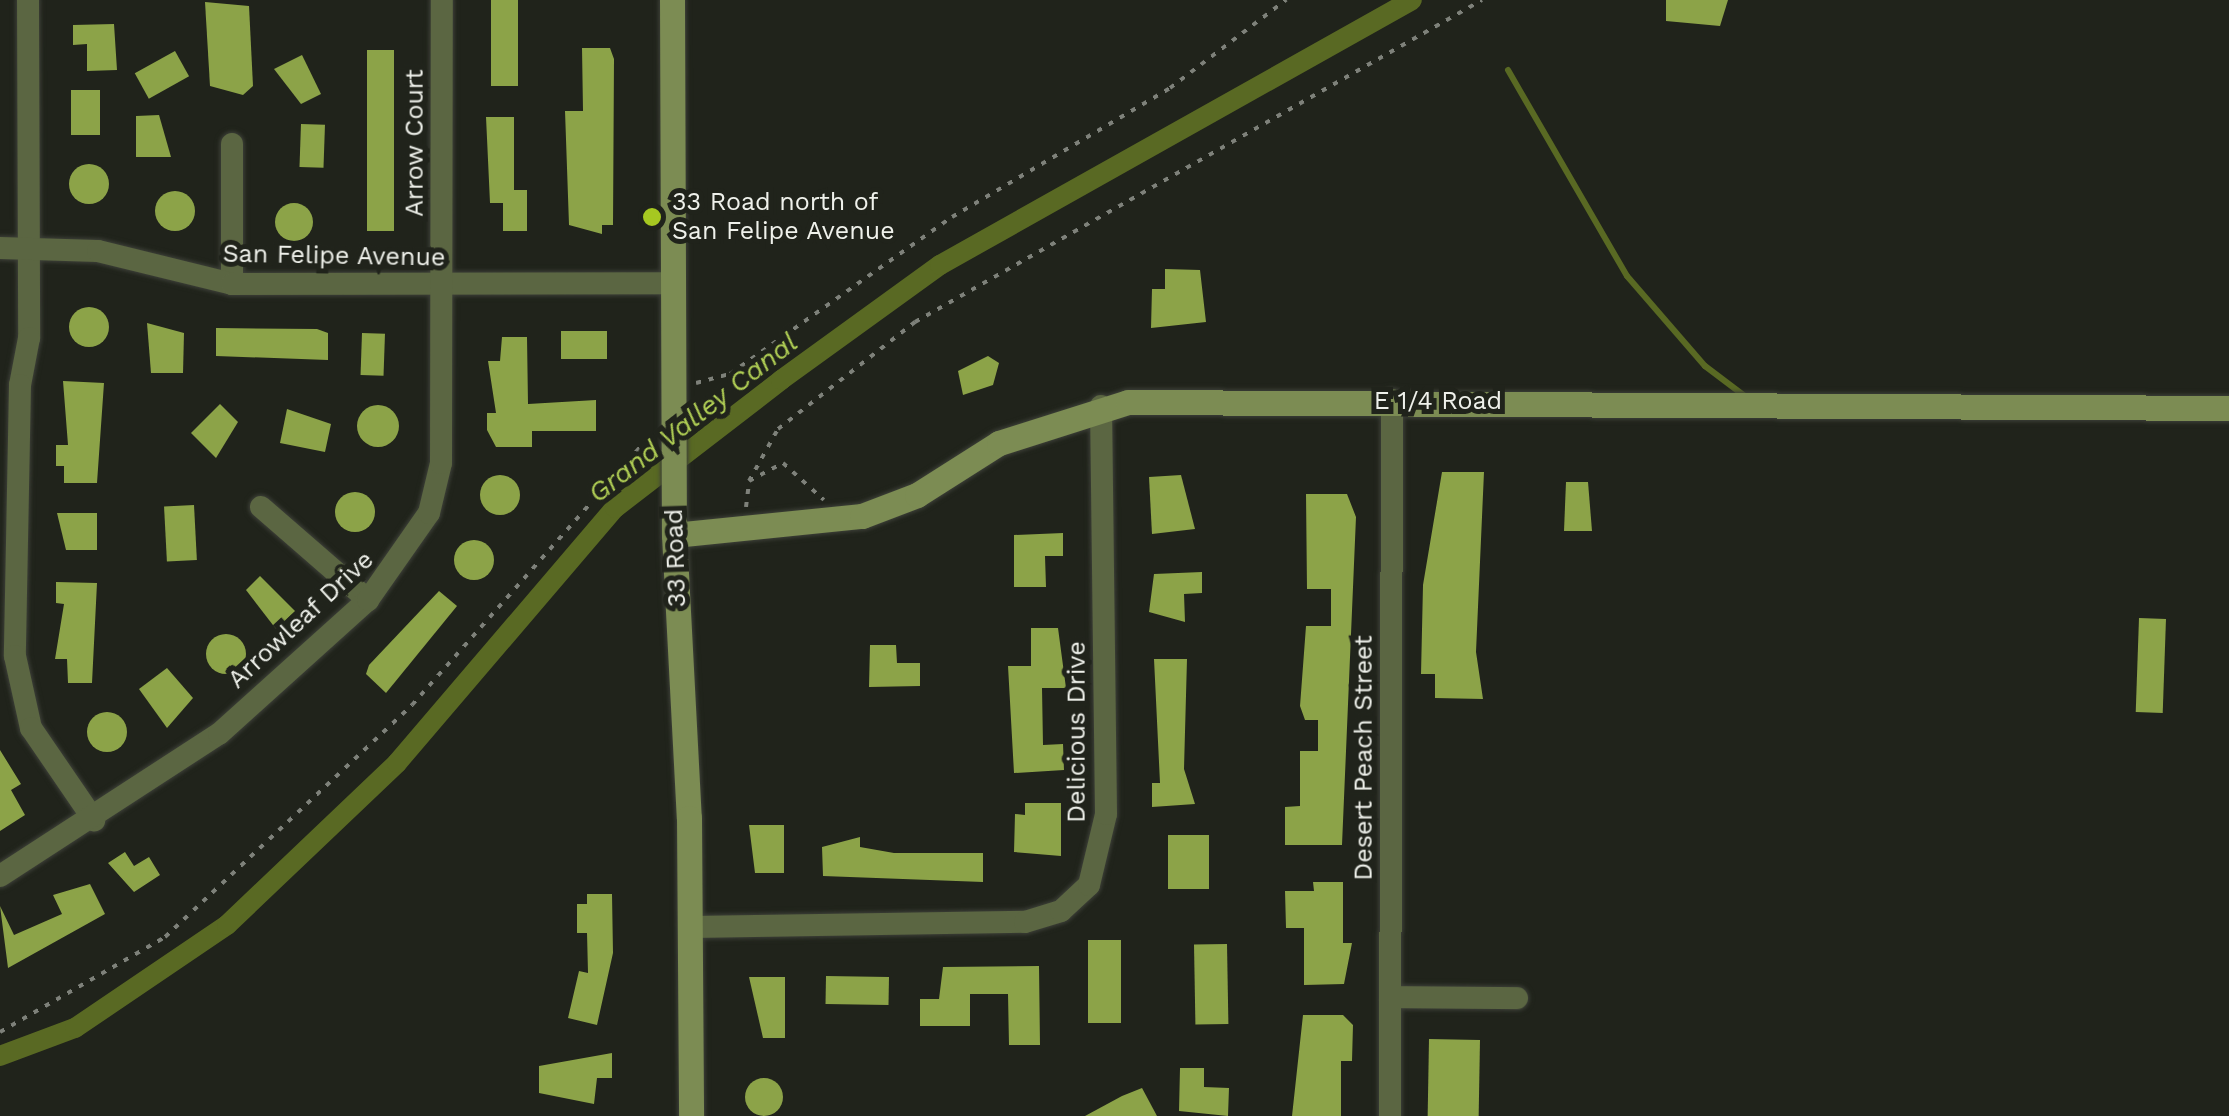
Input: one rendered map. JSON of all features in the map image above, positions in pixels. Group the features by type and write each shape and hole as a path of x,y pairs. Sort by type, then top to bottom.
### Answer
{"street":[{"path":"28,0 30,246 14,656 32,728 94,820"},
{"name":"Arrow Court","path":"442,0 442,286"},
{"name":"33 Road","path":"672,0 674,535 692,927 691,1116"},
{"path":"232,144 232,284"},
{"name":"San Felipe Avenue","path":"0,248 98,251 232,284 673,283"},
{"name":"Arrowleaf Drive","path":"0,876 94,820 219,734 368,600 408,554 441,464 442,286"},
{"name":"E 1/4 Road","path":"674,535 838,520 917,496 999,443 1101,406 1392,400 2229,408"},
{"name":"Desert Peach Street","path":"1390,1116 1392,400"},
{"name":"Delicious Drive","path":"692,927 1025,922 1061,911 1089,885 1106,814 1101,406"},
{"path":"261,507 368,600"},
{"path":"1390,997 1516,998"}],"path":[{"path":"0,1032 123,968 177,926 438,678 674,404 952,218 1170,88 1286,0"},
{"path":"742,531 749,481 778,429 914,322 1482,0"},
{"path":"749,481 783,463 810,481 838,520"}],"building":[{"path":"491,0 518,0 518,86 491,86"},
{"path":"1666,0 1728,0 1720,26 1666,21"},
{"path":"205,2 249,6 253,86 243,95 210,86"},
{"path":"114,24 117,70 87,71 87,44 73,45 73,25"},
{"path":"582,48 610,48 614,59 613,225 602,225 602,234 569,225 565,111 583,111"},
{"path":"367,50 394,50 394,231 367,231"},
{"path":"175,51 189,76 149,99 135,73"},
{"path":"302,55 321,94 301,104 274,69"},
{"path":"71,90 100,90 100,135 71,135"},
{"path":"159,115 171,157 136,157 136,116"},
{"path":"486,117 514,117 514,190 527,190 527,231 503,231 503,203 490,203"},
{"path":"301,124 325,125 323,168 299,167"},
{"path":"89,164 103,170 109,184 103,198 89,204 75,198 69,184 75,170"},
{"path":"175,191 189,197 195,211 189,225 175,231 161,225 155,211 161,197"},
{"path":"294,203 307,209 313,222 307,235 294,241 281,235 275,222 281,209"},
{"path":"1165,269 1200,270 1206,322 1151,328 1152,289 1165,289"},
{"path":"89,307 103,313 109,327 103,341 89,347 75,341 69,327 75,313"},
{"path":"147,323 184,333 183,373 151,373"},
{"path":"216,328 317,329 328,333 328,360 216,356"},
{"path":"561,331 607,331 607,359 561,359"},
{"path":"362,333 385,334 384,376 361,375"},
{"path":"502,337 527,337 528,404 596,400 596,431 532,431 532,447 496,447 487,430 487,413 496,413 488,361 500,361"},
{"path":"988,356 999,363 993,385 963,395 958,371"},
{"path":"63,381 104,383 97,483 64,483 64,466 56,466 56,445 68,445"},
{"path":"220,404 238,422 216,458 191,433"},
{"path":"378,405 393,411 399,426 393,441 378,447 363,441 357,426 363,411"},
{"path":"287,409 331,424 325,452 280,443"},
{"path":"1442,472 1484,472 1476,652 1483,699 1435,698 1435,674 1421,674 1423,585"},
{"path":"500,475 514,481 520,495 514,509 500,515 486,509 480,495 486,481"},
{"path":"1181,475 1195,529 1152,534 1149,477"},
{"path":"1566,482 1588,482 1592,531 1564,531"},
{"path":"355,492 369,498 375,512 369,526 355,532 341,526 335,512 341,498"},
{"path":"1306,494 1347,494 1356,517 1342,845 1285,845 1285,807 1300,806 1300,751 1318,751 1318,720 1305,720 1300,706 1306,626 1331,626 1331,589 1307,589"},
{"path":"194,505 197,560 167,561 164,507"},
{"path":"57,513 97,513 97,550 66,550"},
{"path":"1063,533 1063,556 1045,556 1046,587 1014,587 1014,535"},
{"path":"474,540 488,546 494,560 488,574 474,580 460,574 454,560 460,546"},
{"path":"1202,572 1202,593 1184,594 1185,622 1149,612 1154,574"},
{"path":"260,576 295,611 276,629 246,590"},
{"path":"56,582 97,583 92,683 68,683 67,659 55,659 64,604 56,603"},
{"path":"439,591 457,606 386,693 366,674 369,665"},
{"path":"2139,618 2166,619 2163,713 2136,712"},
{"path":"1031,628 1058,628 1066,688 1042,688 1043,745 1063,744 1064,770 1014,773 1008,666 1031,666"},
{"path":"226,634 240,640 246,654 240,668 226,674 212,668 206,654 212,640"},
{"path":"870,645 896,645 897,663 920,663 920,686 869,687"},
{"path":"1154,659 1187,659 1184,769 1195,804 1152,807 1152,783 1160,783"},
{"path":"167,668 193,698 167,728 139,689"},
{"path":"107,712 121,718 127,732 121,746 107,752 93,746 87,732 93,718"},
{"path":"0,750 21,784 11,790 25,815 0,831"},
{"path":"1025,803 1061,803 1061,856 1014,852 1015,814 1025,815"},
{"path":"749,825 784,825 784,873 755,873"},
{"path":"1168,835 1209,835 1209,889 1168,889"},
{"path":"860,837 860,847 894,853 983,853 983,882 823,876 822,847"},
{"path":"125,852 134,866 149,857 160,875 134,892 108,863"},
{"path":"1313,882 1343,882 1343,943 1352,943 1344,984 1304,985 1304,928 1286,928 1285,891 1314,891"},
{"path":"90,884 105,914 8,968 0,906 14,935 62,914 53,895"},
{"path":"587,894 612,894 613,953 597,1025 568,1018 579,971 588,973 587,933 577,933 577,904 587,904"},
{"path":"1088,940 1121,940 1121,1023 1088,1023"},
{"path":"1227,944 1228,1024 1195,1025 1194,945"},
{"path":"1039,966 1040,1045 1009,1045 1008,994 970,994 970,1026 920,1026 920,999 939,999 943,967"},
{"path":"826,976 889,977 889,1005 826,1004"},
{"path":"749,977 785,977 785,1038 763,1038"},
{"path":"1303,1015 1343,1015 1353,1025 1352,1061 1341,1061 1341,1116 1292,1116"},
{"path":"1429,1039 1480,1040 1479,1116 1428,1116"},
{"path":"612,1053 612,1078 597,1078 594,1104 539,1093 539,1066"},
{"path":"1180,1068 1204,1068 1204,1087 1229,1088 1228,1116 1179,1111"},
{"path":"764,1078 777,1084 783,1097 777,1110 764,1116 751,1110 745,1097 751,1084"},
{"path":"1142,1088 1157,1116 1085,1116 1122,1096"}],"waterway":[{"name":"Grand Valley Canal","path":"0,1056 75,1028 227,925 397,763 615,508 781,380 940,265 1412,0"},
{"path":"1508,70 1627,276 1705,366 1746,397"}],"place":[{"name":"33 Road north of San Felipe Avenue","path":"652,217"}]}
